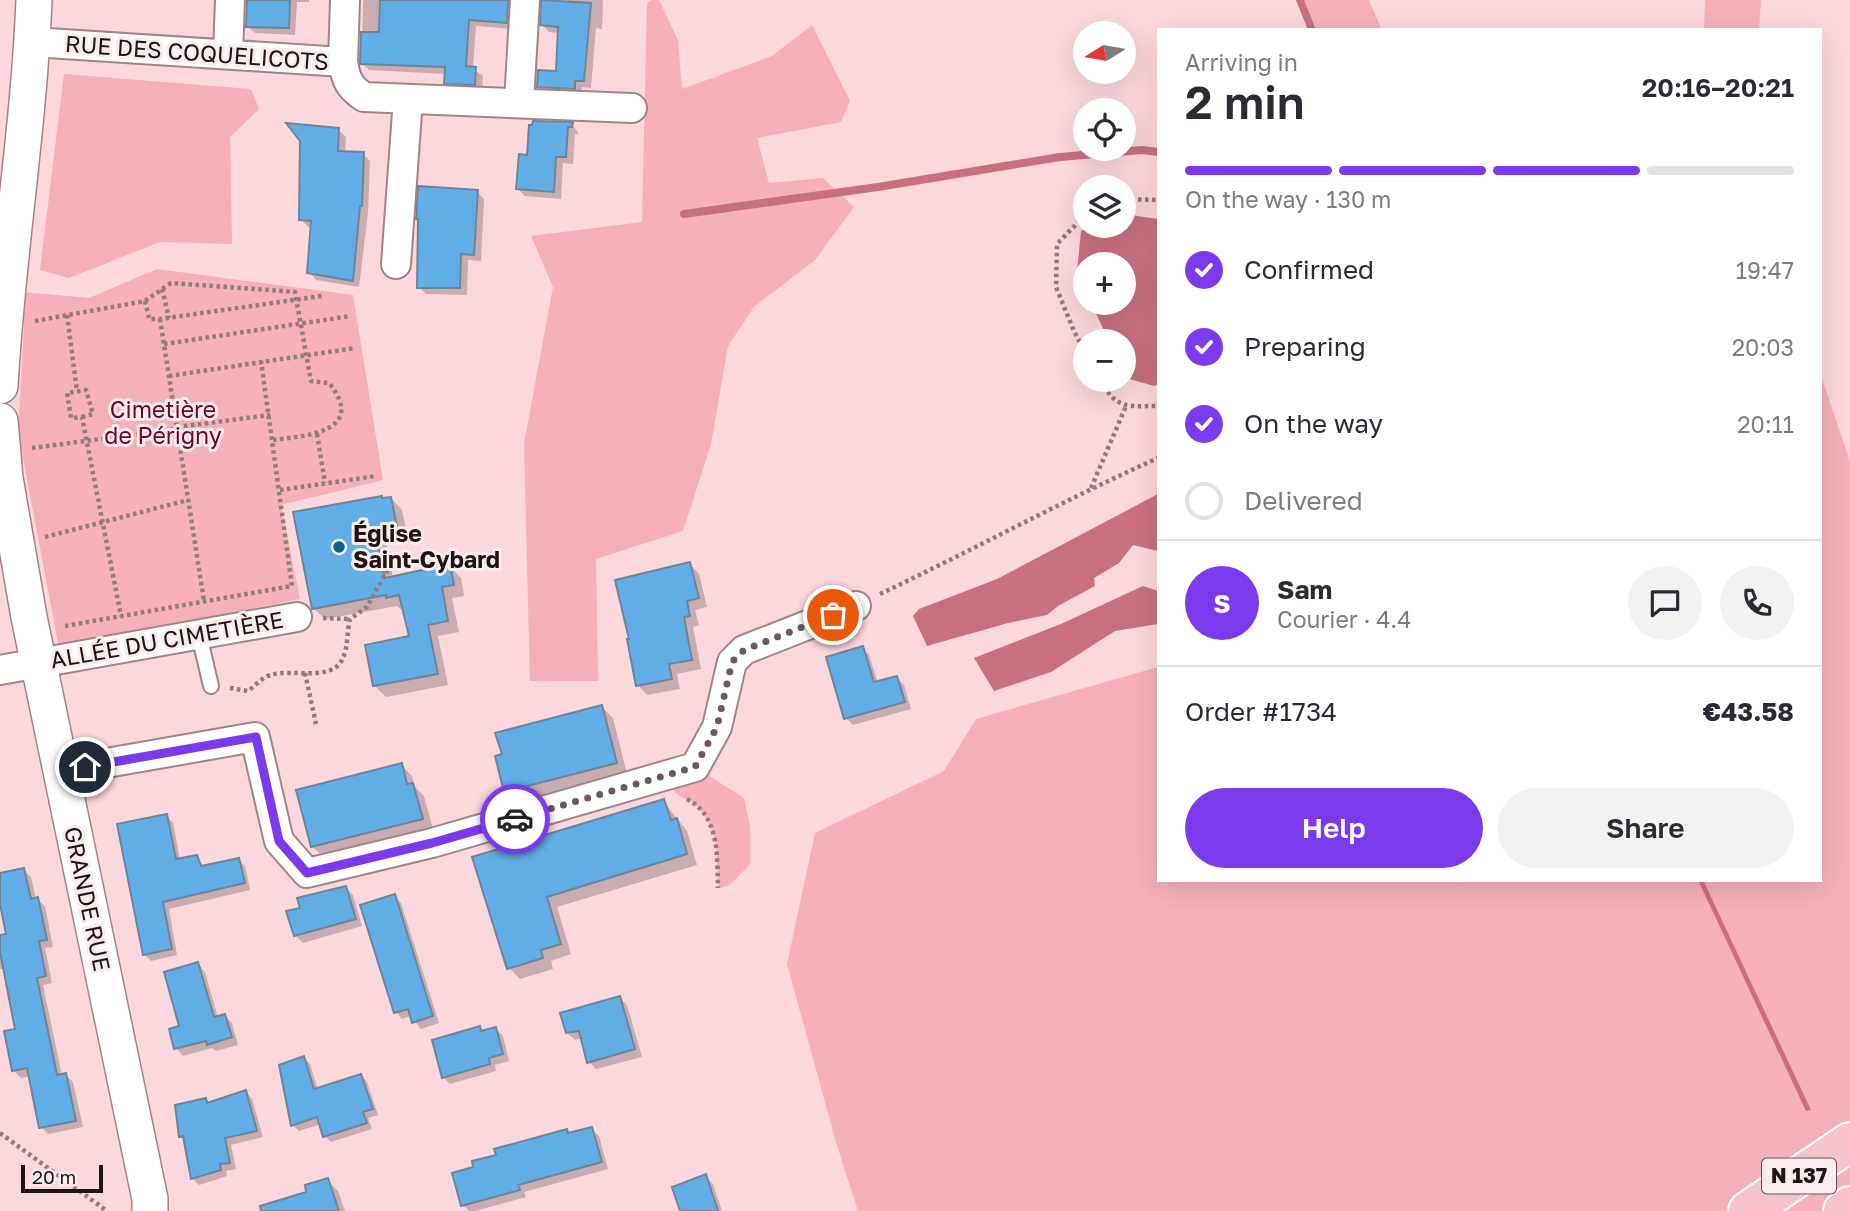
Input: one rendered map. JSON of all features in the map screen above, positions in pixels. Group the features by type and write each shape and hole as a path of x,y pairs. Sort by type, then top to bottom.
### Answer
{"highway":[{"name":"N 137","path":"1748,1211 1850,1142"},
{"name":"N 137","path":"1843,1211 1850,1206"}],"street":[{"path":"0,386 13,325 34,0"},
{"path":"228,54 230,0"},
{"path":"343,62 345,0"},
{"path":"519,102 525,0"},
{"name":"RUE DES COQUELICOTS","path":"32,42 343,62 346,80 352,89 364,97 632,108"},
{"path":"396,264 408,99"},
{"name":"GRANDE RUE","path":"0,421 5,478 38,662 150,1199 150,1211"},
{"path":"61,771 256,737 279,841 307,873 432,843 695,767 717,727 732,662 744,650 856,606"},
{"name":"ALLÉE DU CIMETIÈRE","path":"0,670 297,617"}],"lane":[{"path":"199,635 211,686"}],"path":[{"path":"1136,199 1157,200"},
{"path":"1073,227 1057,244 1056,288 1075,329"},
{"path":"13,325 145,301 171,283 295,292 311,381 329,383 341,404 340,415 331,428 317,434 273,440"},
{"path":"162,289 169,318"},
{"path":"145,301 149,319 160,319 322,296"},
{"path":"67,315 78,391"},
{"path":"164,344 351,316"},
{"path":"160,319 204,601"},
{"path":"169,376 355,348"},
{"path":"65,626 292,586 261,361"},
{"path":"86,390 93,414 82,417 71,418 67,393 86,390"},
{"path":"1107,392 1125,406 1157,405"},
{"path":"1091,488 1125,406"},
{"path":"30,448 270,415"},
{"path":"82,417 121,615"},
{"path":"317,434 325,483"},
{"path":"856,606 1091,488 1157,458"},
{"path":"280,490 376,476"},
{"path":"44,537 188,500"},
{"path":"211,686 248,691 268,675 288,671 314,674 335,668 343,659 350,619 367,607 388,569"},
{"path":"305,673 316,724"},
{"path":"666,775 677,794 703,812 713,829 717,851 718,888"},
{"path":"0,1133 107,1211"}],"green space":[{"path":"659,0 678,40 682,89 772,56 812,25 850,101 841,122 757,138 769,183 823,178 854,207 815,260 754,307 728,346 711,444 683,531 596,559 598,681 530,681 524,444 553,287 531,236 642,222 647,3"},
{"path":"1301,0 1369,0 1381,28 1315,28"},
{"path":"1705,0 1761,0 1759,28 1704,28"},
{"path":"64,74 251,89 259,109 230,137 232,244 160,242 69,278 40,270"},
{"name":"Cimetière de Périgny","path":"157,269 353,295 383,480 281,505 300,599 59,648 18,432 24,327 23,292 89,298"},
{"path":"1822,379 1850,461 1850,1211 858,1211 787,964 815,833 944,771 976,719 1157,667 1157,882 1822,882"},
{"path":"695,767 744,798 750,827 750,864 730,885 718,888 715,844 709,824 694,804 677,794 666,775"}],"shaded area":[{"path":"1296,0 1304,0 1315,28 1307,28"},
{"path":"1136,216 1157,219 1157,384 1136,381 1136,329 1103,329 1097,315 1136,315 1136,252 1079,252 1080,238 1136,238"},
{"path":"1157,495 1157,551 1133,545 1119,563 1094,578 1095,586 1047,615 927,646 913,616 919,609 997,579"},
{"path":"1143,586 1157,591 1157,624 1115,631 1051,672 994,691 974,658 1061,624"},
{"path":"1699,882 1704,882 1811,1110 1806,1111"}],"building":[{"path":"247,0 290,0 289,28 246,27"},
{"path":"380,0 508,0 507,23 469,20 466,66 476,67 475,85 444,84 445,67 360,64 361,32 379,32"},
{"path":"541,0 591,3 584,81 575,81 575,89 537,87 538,70 556,71 558,27 540,25"},
{"path":"533,121 573,122 572,127 568,127 566,157 556,157 554,192 516,189 519,154 527,155 529,125 532,125"},
{"path":"286,123 339,128 338,151 364,152 362,206 353,281 307,273 311,221 299,220 300,141"},
{"path":"418,186 478,190 474,255 461,254 460,288 417,288"},
{"path":"382,496 391,497 397,527 375,532 385,578 450,564 454,585 442,587 448,621 428,625 438,674 373,686 365,645 409,636 399,595 312,609 293,512"},
{"path":"690,562 699,598 687,601 690,616 684,617 692,660 669,664 672,679 636,686 629,639 615,580"},
{"path":"863,646 874,682 897,676 905,702 844,719 826,657"},
{"path":"602,705 617,763 504,792 495,756 502,754 495,733"},
{"path":"402,763 407,784 413,783 423,819 311,847 296,790"},
{"path":"664,799 671,820 677,818 687,854 547,897 561,944 541,950 543,958 507,969 472,857"},
{"path":"167,814 176,859 197,855 201,866 239,858 245,883 163,902 172,949 143,955 117,824"},
{"path":"24,868 31,899 38,897 47,940 39,941 46,976 37,978 57,1075 66,1073 76,1121 39,1128 27,1068 12,1071 4,1031 15,1029 0,952 0,935 6,934 0,904 0,873"},
{"path":"346,886 356,919 294,936 286,911 300,908 297,898"},
{"path":"395,894 433,1016 412,1023 408,1009 394,1013 360,905"},
{"path":"198,962 214,1017 225,1014 232,1037 207,1045 206,1041 174,1049 169,1029 179,1026 164,972"},
{"path":"620,996 635,1049 587,1063 579,1031 566,1033 560,1013"},
{"path":"480,1026 481,1031 496,1027 503,1054 489,1058 490,1064 442,1078 432,1040"},
{"path":"304,1056 314,1089 361,1074 373,1109 363,1112 367,1123 323,1137 317,1117 291,1126 279,1065"},
{"path":"246,1090 257,1131 225,1138 230,1163 220,1164 221,1170 191,1179 183,1136 179,1137 175,1105 206,1098 207,1103"},
{"path":"592,1127 602,1162 518,1185 520,1190 461,1206 452,1173 473,1167 472,1161 496,1155 494,1149 567,1129 568,1133"},
{"path":"706,1174 718,1211 680,1211 672,1187"},
{"path":"328,1178 339,1211 261,1211 260,1206 306,1192 305,1185"}],"waterway":[{"path":"684,214 878,187 1060,157 1142,150 1157,152"}],"way so far":[{"path":"515,819 695,767 717,727 732,662 744,650 833,615"}],"place":[{"name":"Église Saint-Cybard","path":"339,547"}],"route":[{"path":"85,767 256,737 279,841 307,873 432,843 515,819"}]}
